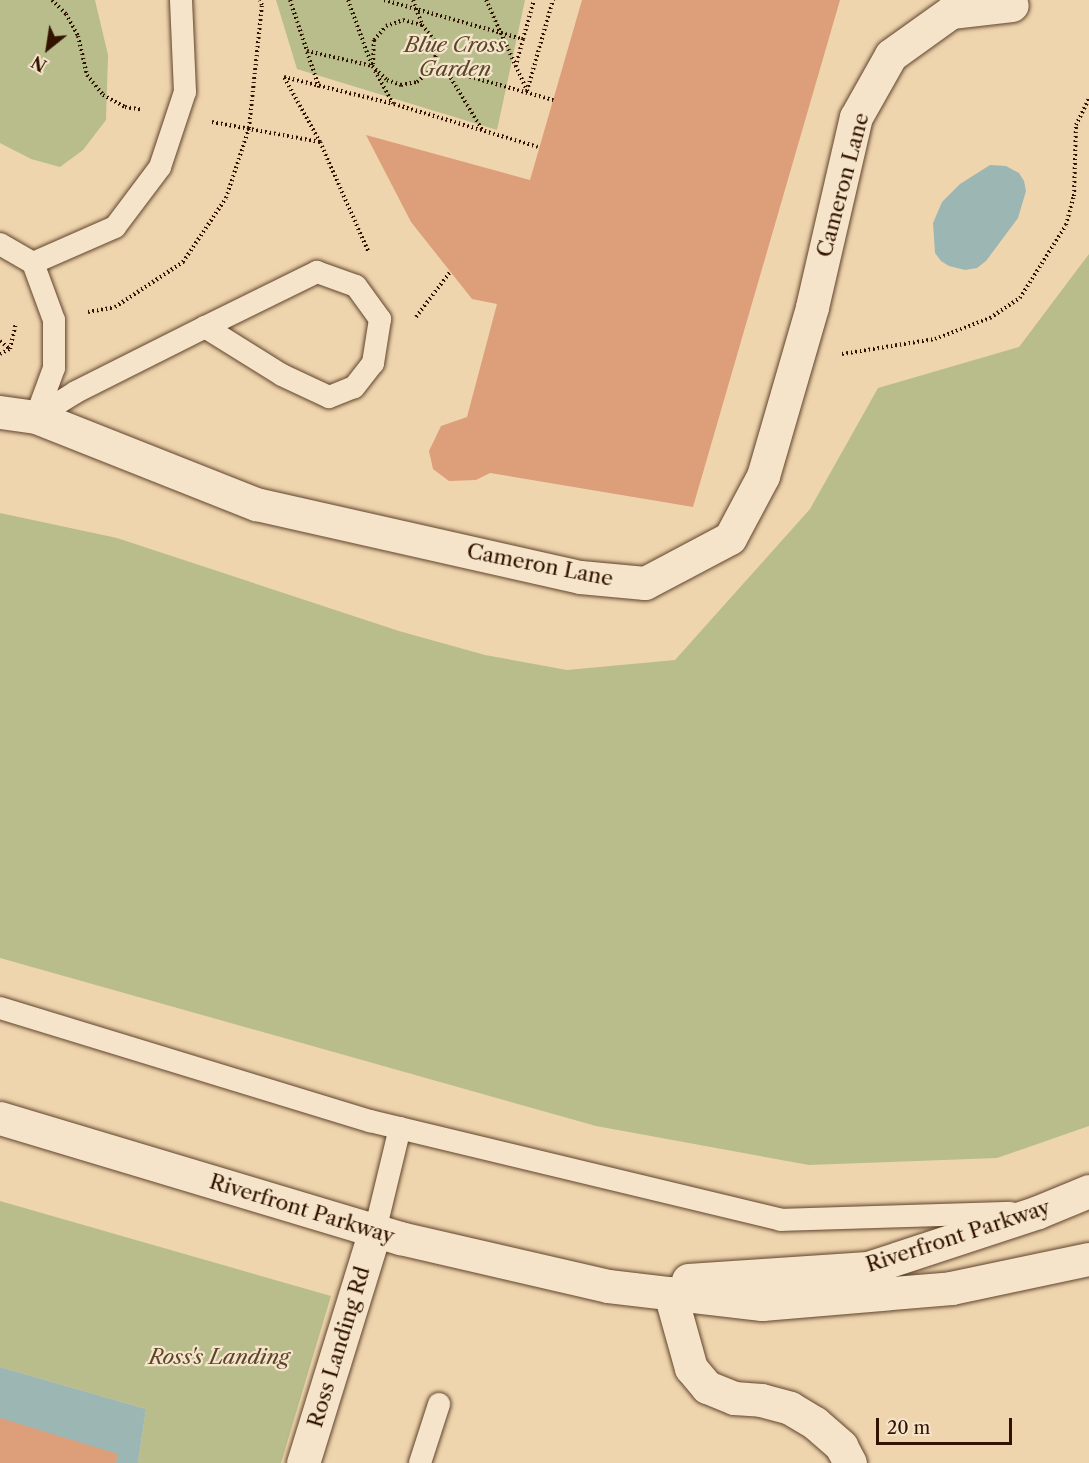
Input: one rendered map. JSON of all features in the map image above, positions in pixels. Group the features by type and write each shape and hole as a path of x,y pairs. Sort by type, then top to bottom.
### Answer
{"street":[{"name":"Cameron Lane","path":"0,412 36,417 256,504 580,577 645,584 730,538 763,476 813,307 856,117 891,55 951,12 1012,5"},
{"name":"Riverfront Parkway","path":"0,1118 375,1231 608,1286 762,1304 951,1288 1089,1259"},
{"name":"Riverfront Parkway","path":"608,1286 868,1268 1038,1212 1089,1191"},
{"name":"Ross Landing Rd","path":"303,1463 375,1231"},
{"path":"670,1293 691,1368 707,1387 734,1398 761,1400 790,1408 815,1423 841,1446 850,1463"}],"lane":[{"path":"33,263 116,227 160,167 184,92 182,0"},
{"path":"0,244 33,263 54,320 54,368 36,417"},
{"path":"36,417 76,392 206,327 316,272 356,286 380,319 373,363 354,387 328,397 282,375 206,327"},
{"path":"0,1008 400,1128 781,1220 1038,1212"},
{"path":"375,1231 400,1128"},
{"path":"420,1463 439,1404"}],"path":[{"path":"52,0 66,14 78,36 87,75 103,95 125,107 320,142"},
{"path":"85,313 115,307 183,262 226,198 249,128 262,5 260,0"},
{"path":"290,0 319,87"},
{"path":"348,0 372,66 394,104"},
{"path":"384,0 523,39"},
{"path":"307,51 372,66 387,80 401,85 417,82 435,67 436,42 422,25 413,0"},
{"path":"486,0 527,91"},
{"path":"516,66 534,0"},
{"path":"527,91 553,0"},
{"path":"372,66 374,40 386,26 403,20 422,25"},
{"path":"435,67 553,100"},
{"path":"446,70 483,131"},
{"path":"369,253 320,142 284,78 394,104 538,147"},
{"path":"842,354 934,339 990,318 1020,298 1066,225 1074,196 1076,125 1089,98"},
{"path":"407,310 414,319 450,272"},
{"path":"0,354 10,349 17,320"},
{"path":"0,341 10,349"}],"green space":[{"path":"0,0 95,0 108,55 106,120 83,150 60,167 31,159 0,143"},
{"name":"Blue Cross Garden","path":"276,0 525,0 497,130 297,69"},
{"path":"1089,254 1089,1126 997,1158 809,1165 596,1126 0,958 0,513 117,538 399,631 485,655 567,670 675,660 810,509 878,388 1019,347"},
{"name":"Ross's Landing","path":"0,1201 331,1296 281,1463 138,1463 146,1409 0,1367"}],"water":[{"path":"990,165 1006,166 1019,173 1024,181 1026,191 1018,218 986,261 977,268 965,270 949,266 935,253 933,223 942,202 960,184"},
{"path":"0,1367 146,1409 138,1463 0,1463"}],"building":[{"path":"582,0 840,0 693,507 490,473 476,480 449,481 433,469 429,451 441,426 467,417 497,304 472,299 411,222 366,135 530,180"},
{"path":"0,1418 118,1454 116,1463 0,1463"}]}
